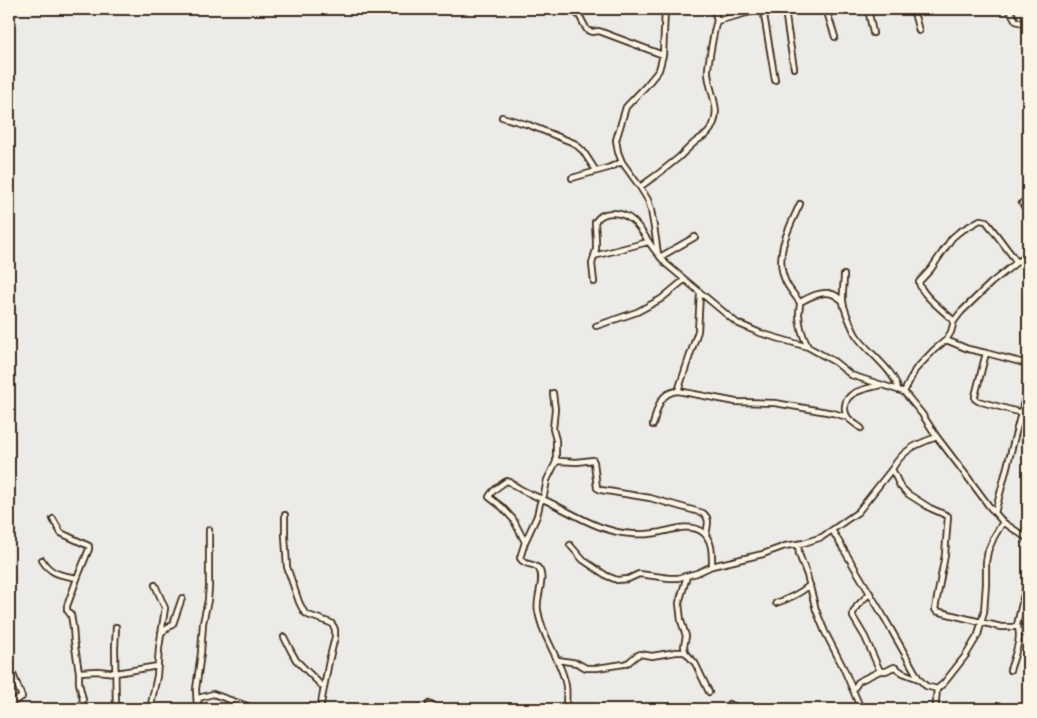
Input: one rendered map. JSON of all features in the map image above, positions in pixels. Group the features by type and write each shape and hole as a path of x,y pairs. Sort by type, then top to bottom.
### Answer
{"street":[{"path":"568,9 579,15 590,32 599,31 663,55"},
{"path":"659,256 648,200 622,162 616,140 623,113 630,101 659,70 663,55 665,9"},
{"path":"640,187 661,172 694,142 705,136 713,126 716,113 708,65 717,21 714,9"},
{"path":"717,21 762,9 776,80"},
{"path":"786,9 794,68"},
{"path":"826,9 835,37"},
{"path":"868,9 873,33"},
{"path":"913,9 919,31"},
{"path":"1008,9 1016,21 1028,25"},
{"path":"502,117 529,125 574,143 583,151 596,171"},
{"path":"572,178 622,162"},
{"path":"1022,203 1028,212"},
{"path":"800,204 787,231 780,257 785,281 800,302 799,317 803,337 808,347"},
{"path":"594,282 592,264 596,241 595,222 600,216 605,214 618,214 636,222 648,242 666,264 737,323 747,329 808,347 835,362 851,374 904,392 995,513 1003,522 1028,539"},
{"path":"954,321 919,287 919,282 931,269 952,238 980,220 986,221 1017,262"},
{"path":"659,256 695,237"},
{"path":"594,256 648,242"},
{"path":"904,392 915,370 946,340 951,332 954,321 961,312 991,283 1017,262 1028,256"},
{"path":"844,275 843,301 856,335 886,368 896,383 898,390"},
{"path":"596,326 636,312 661,298 684,280"},
{"path":"678,391 698,331 700,293"},
{"path":"800,302 828,293 834,294 843,301"},
{"path":"946,340 968,349 1028,364"},
{"path":"986,352 975,399 1022,413"},
{"path":"846,416 844,404 848,397 853,393 881,384"},
{"path":"995,513 1028,386"},
{"path":"653,425 660,400 672,391 678,391 736,402 775,403 833,413 846,416 861,428"},
{"path":"553,393 555,409 553,429 556,440 556,462 547,480 537,516 520,558 527,564 540,569 541,580 537,606 545,634 565,678 567,687 566,709"},
{"path":"570,544 583,560 613,580 623,580 638,574 669,578 687,576 712,566 762,554 790,544 798,544 822,537 858,512 892,469 896,461 909,449 937,437"},
{"path":"556,462 593,460 597,488 650,498 703,514 708,520 706,535"},
{"path":"892,469 900,486 908,494 930,508 948,516 945,555 936,611 1007,628 1017,625"},
{"path":"525,542 513,519 502,507 490,499 489,495 507,481 525,493 586,521 616,532 645,534 681,528 696,529 706,535 710,543 712,566"},
{"path":"285,515 287,567 299,602 308,616 331,624 335,630 320,709"},
{"path":"53,519 61,533 89,546 67,606 71,615 83,700 80,709"},
{"path":"936,709 937,690 966,655 978,635 985,602 988,551 1003,522"},
{"path":"197,709 196,689 209,587 209,530"},
{"path":"832,530 919,679 926,686 937,690"},
{"path":"798,544 799,554 810,585 816,610 853,690 858,708"},
{"path":"42,560 46,567 55,573 77,578"},
{"path":"687,576 679,603 681,621 686,636 684,643 685,652 695,663 709,692"},
{"path":"1010,670 1019,635 1017,625 1028,577"},
{"path":"150,709 157,676 165,608 155,585"},
{"path":"776,603 793,597 810,585"},
{"path":"870,593 853,613 880,671"},
{"path":"161,632 173,624 182,598"},
{"path":"116,628 116,709"},
{"path":"284,637 296,660 324,688"},
{"path":"558,660 577,662 586,668 597,668 624,664 640,654 652,656 685,652"},
{"path":"9,664 22,697 9,704"},
{"path":"79,672 98,671 116,673 158,666"},
{"path":"853,690 859,681 880,671 896,668 919,679"},
{"path":"848,679 859,681"},
{"path":"197,703 202,696 213,694 256,709"},
{"path":"429,704 437,709"},
{"path":"729,704 740,709"}]}
